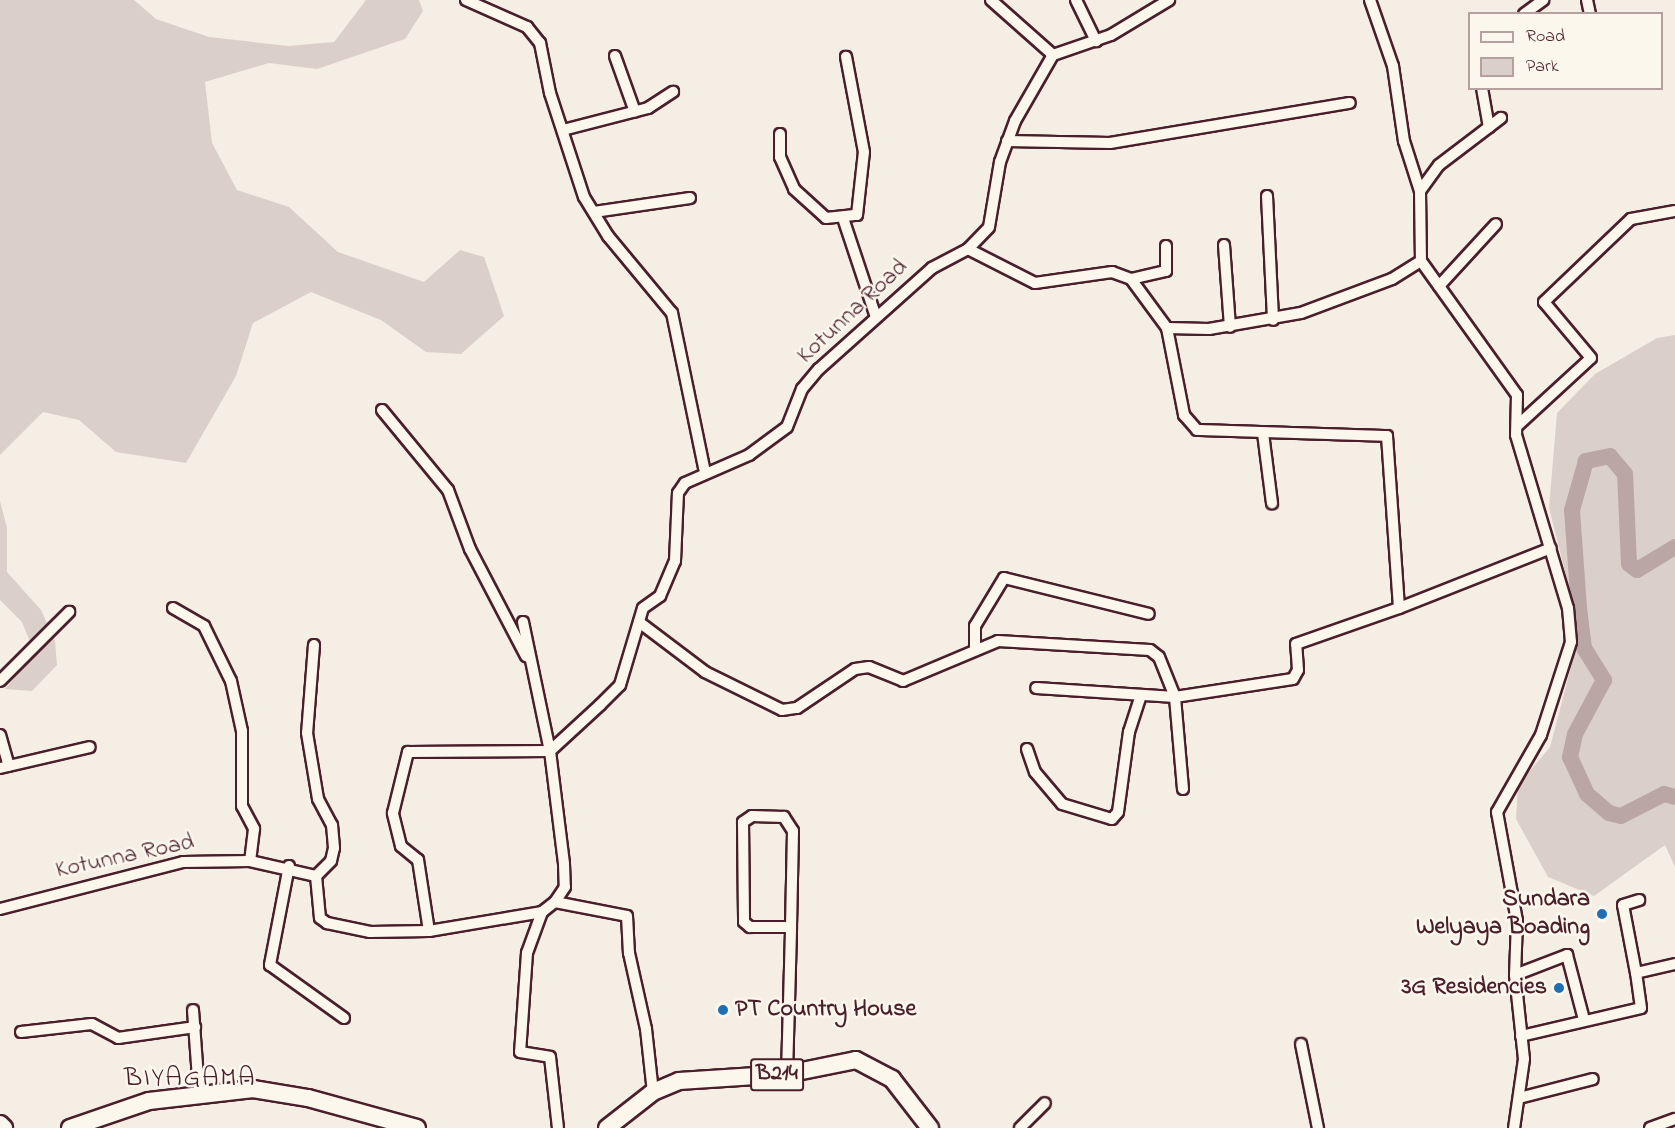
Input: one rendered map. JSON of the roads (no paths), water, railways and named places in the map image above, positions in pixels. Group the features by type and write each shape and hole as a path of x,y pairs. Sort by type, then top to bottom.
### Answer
{"main road":[{"name":"B214","path":"607,1128 653,1092 691,1079 787,1074 863,1060 892,1079 930,1128"},
{"path":"70,1128 124,1107 199,1092 283,1092 417,1128"},
{"path":"0,1124 4,1128"}],"street":[{"path":"466,0 527,27 540,43 573,174 594,212 672,313 705,472"},
{"path":"991,0 1053,55 1096,41 1165,1"},
{"path":"1076,0 1096,41"},
{"path":"1370,0 1393,66 1404,141 1420,191 1421,261 1517,395 1517,426 1551,548 1571,642 1541,735 1497,819 1517,921 1515,975 1521,1035 1519,1098 1514,1128"},
{"name":"Kotunna Road","path":"550,751 620,685 643,609 660,596 675,561 678,493 705,472 749,455 787,428 802,389 876,317 932,268 968,249 989,227 1007,141 1053,55"},
{"path":"615,56 634,112"},
{"path":"780,134 780,157 794,189 826,218 844,220 857,215 863,195 864,152 846,57"},
{"path":"1482,90 1489,127"},
{"path":"563,130 662,103 673,92"},
{"path":"1007,141 1110,143 1350,103"},
{"path":"1420,191 1439,165 1501,118"},
{"path":"1267,196 1273,320"},
{"path":"594,212 690,198"},
{"path":"1517,426 1592,358 1544,302 1631,219 1675,211"},
{"path":"844,220 876,317"},
{"path":"1439,286 1496,224"},
{"path":"1224,245 1230,327"},
{"path":"968,249 1035,284 1112,272 1131,279 1166,271 1166,246"},
{"path":"1167,328 1230,327 1273,320 1370,288 1421,261"},
{"path":"1131,279 1167,328 1189,426 1263,433 1387,436 1399,608"},
{"path":"382,410 448,490 470,549 517,631 537,680"},
{"path":"1263,433 1272,503"},
{"path":"1036,688 1175,697 1293,679 1298,670 1296,644 1399,608 1551,548"},
{"path":"975,647 975,626 1005,578 1149,614"},
{"path":"173,608 204,626 231,681 242,731 242,806 254,830 250,861"},
{"path":"0,681 69,612"},
{"path":"315,645 307,733 318,799 333,825 334,848 316,876 320,918 327,923 370,932 429,931 542,912 555,902 565,887 550,751 524,622"},
{"path":"639,622 705,672 782,710 797,708 855,669 869,667 903,681 975,647 1038,640 1150,651 1159,657 1175,697 1183,789"},
{"path":"1027,748 1035,772 1062,804 1112,819 1118,812 1129,732 1141,695"},
{"path":"0,735 5,767 90,747"},
{"path":"429,931 418,860 401,846 393,813 408,752 550,751"},
{"path":"787,1074 791,927 793,831 784,818 753,816 743,822 744,922 750,927 791,927"},
{"name":"Kotunna Road","path":"0,909 183,862 250,861 289,866 316,876"},
{"path":"289,866 270,965 344,1018"},
{"path":"1521,1035 1641,1008 1623,905 1640,900"},
{"path":"555,902 627,916 629,954 646,1029 653,1092"},
{"path":"542,912 527,953 520,1052 550,1057 558,1128"},
{"path":"1515,975 1567,955 1584,1020"},
{"path":"1636,973 1675,964"},
{"path":"194,1010 199,1092"},
{"path":"21,1032 92,1024 118,1038 195,1027"},
{"path":"1301,1044 1318,1128"},
{"path":"1519,1098 1593,1079"},
{"path":"1020,1128 1045,1103"},
{"path":"1650,1128 1675,1119"}],"waterway":[{"path":"1675,547 1637,570 1629,564 1625,474 1610,456 1586,461 1572,510 1579,608 1584,648 1604,680 1575,734 1570,757 1587,794 1609,813 1621,816 1664,794 1675,797"}],"place":[{"name":"Sundara Welyaya Boading","path":"1602,914"},
{"name":"3G Residencies","path":"1559,988"},
{"name":"PT Country House","path":"723,1010"}],"district":[{"name":"BIYAGAMA","path":"190,1079"}]}
